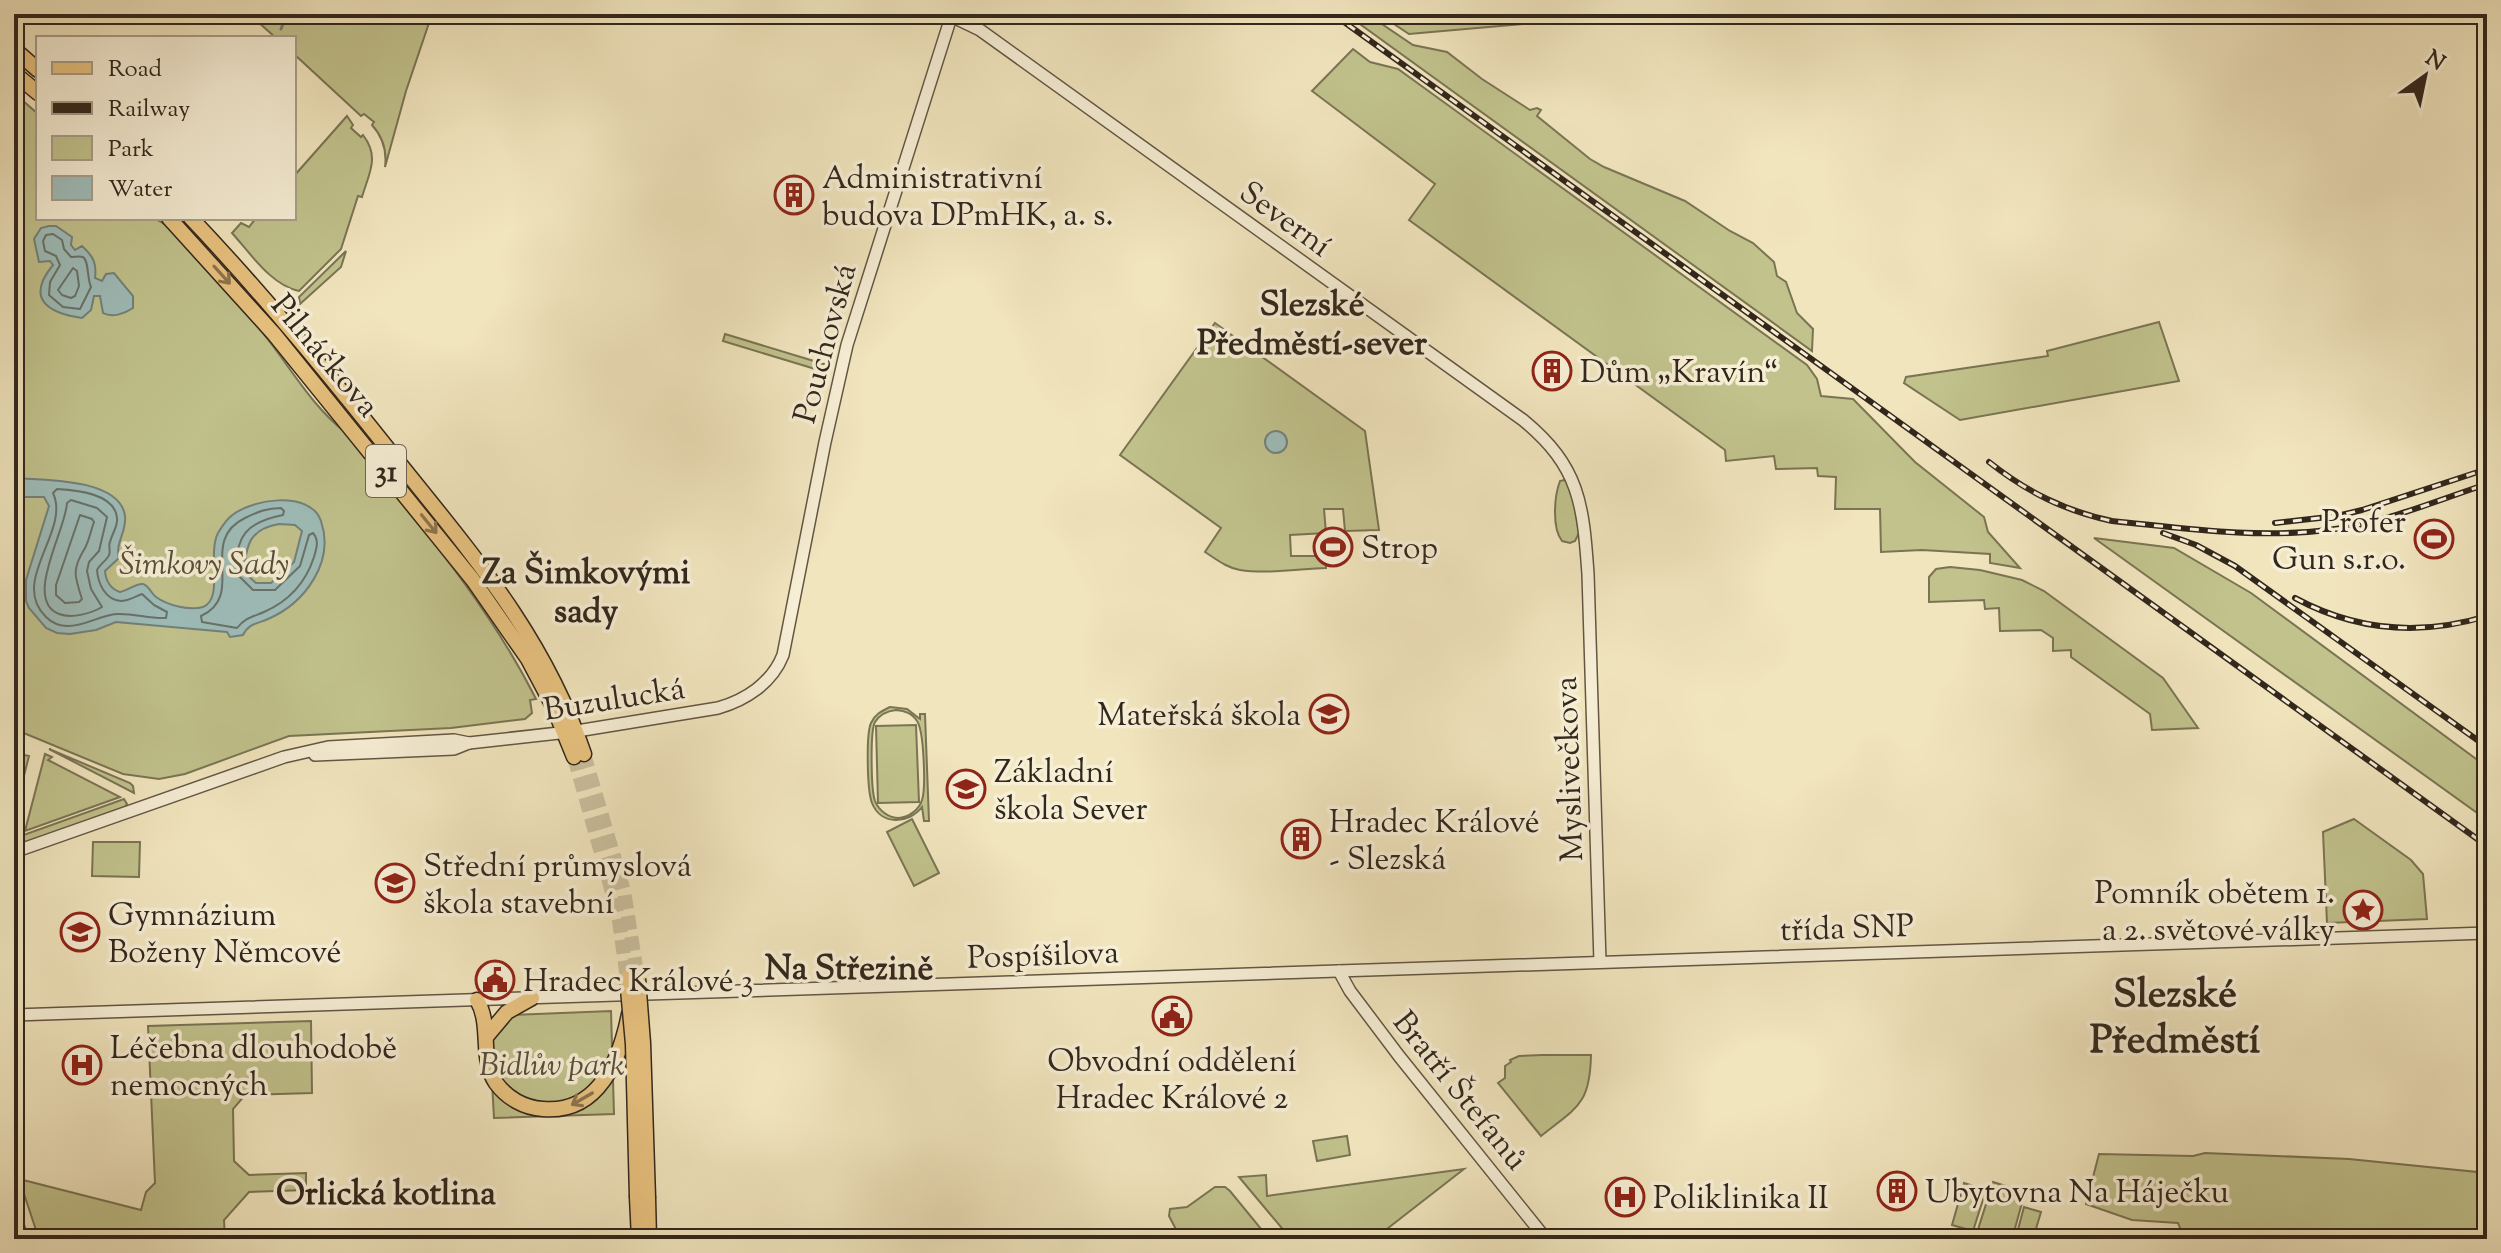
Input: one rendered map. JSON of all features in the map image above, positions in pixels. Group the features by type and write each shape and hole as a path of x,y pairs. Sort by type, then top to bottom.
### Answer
{"main road":[{"path":"14,49 36,68"},
{"path":"14,73 36,91"},
{"name":"Pilnáčkova","path":"171,220 274,334 450,551 528,659 570,732"},
{"name":"Pilnáčkova","path":"193,220 300,340 503,593 538,648 570,732"},
{"name":"31","path":"570,732 579,755"},
{"path":"639,1239 642,1198 643,1043 632,979 630,1010 642,1198 649,1239"},
{"path":"486,1037 507,1012 532,998"},
{"path":"477,1000 485,1013 492,1076 514,1100 534,1108 556,1109 579,1103 604,1081 615,1063 630,1010"}],"street":[{"name":"Severní","path":"952,15 980,30 1535,430 1558,455 1575,484 1584,520 1588,574"},
{"name":"Pouchovská","path":"761,686 774,672 783,655 847,345 952,15"},
{"name":"Myslivečkova","path":"1588,574 1600,962"},
{"name":"Buzulucká","path":"14,852 256,765 328,747 454,740 469,743 570,732 718,708 739,700 761,686"},
{"name":"třída SNP","path":"1210,975 2487,933"},
{"name":"Bratří Štefanů","path":"1339,971 1350,991 1399,1056 1546,1239"},
{"name":"Pospíšilova","path":"14,1015 1210,975"}],"green space":[{"path":"249,14 432,14 385,167 383,144 372,125 374,122 364,114 361,116 296,56 296,36 274,36"},
{"path":"1346,14 1367,14 1413,45 1447,52 1530,110 1541,110 1537,116 1590,159 1685,201 1753,243 1774,262 1777,276 1786,282 1797,313 1813,329 1812,351"},
{"path":"1388,14 1568,14 1570,20 1409,34 1394,24"},
{"path":"1353,49 1370,62 1398,69 1807,365 1817,379 1821,396 1853,399 1915,462 1984,517 1988,532 2020,568 1990,563 1990,554 1922,550 1881,552 1880,509 1835,509 1836,477 1818,476 1817,468 1776,469 1774,456 1726,461 1725,450 1409,220 1435,184 1312,91"},
{"name":"Šimkovy Sady","path":"14,93 36,112 36,220 158,220 171,230 248,314 312,399 345,432 423,528 495,628 536,699 530,700 532,713 525,719 451,728 289,736 185,774 159,779 123,774 14,729"},
{"path":"347,116 353,125 351,128 361,137 363,135 371,151 370,173 362,197 358,196 341,249 299,291 271,276 232,233 241,223 249,227 254,220 296,220 296,174"},
{"path":"346,251 341,267 300,304 299,297"},
{"path":"2159,322 2179,381 1960,420 1904,383 1906,377 2048,356 2047,351"},
{"path":"1215,323 1365,431 1379,530 1345,531 1343,509 1324,509 1326,533 1290,535 1291,556 1326,556 1326,568 1261,572 1226,565 1205,552 1221,528 1120,455"},
{"path":"725,334 827,365 825,372 723,341"},
{"path":"1564,480 1574,501 1579,533 1570,543 1562,541 1555,521 1558,488 1560,481"},
{"path":"2094,538 2174,548 2251,593 2487,767 2487,820"},
{"path":"1950,567 2022,580 2044,591 2163,678 2198,728 2152,730 2150,714 2071,657 2071,650 2053,651 2053,638 2041,630 2000,631 1999,608 1985,609 1984,600 1929,602 1929,577 1936,569"},
{"path":"890,707 907,709 920,719 920,714 925,714 929,821 924,821 922,807 910,817 896,820 882,816 872,803 868,775 869,729 875,717","holes":["899,710 917,721 923,747 924,772 921,804 913,812 899,818 885,813 875,801 872,761 875,722 884,713"]},
{"path":"916,725 919,802 878,803 876,726"},
{"path":"49,749 130,783 134,793"},
{"path":"45,754 52,757 48,760 120,797 25,831"},
{"path":"24,755 29,756 14,815 14,794"},
{"path":"124,799 125,807 23,844 15,838"},
{"path":"912,819 939,873 914,886 887,832"},
{"path":"2354,819 2411,860 2423,874 2427,919 2327,923 2323,832"},
{"path":"93,842 140,842 139,877 92,876"},
{"name":"Bidlův park","path":"611,1011 614,1114 494,1118 490,1046 496,1032 512,1015"},
{"path":"311,1021 312,1093 245,1095 233,1109 234,1161 249,1175 306,1173 306,1190 249,1192 224,1220 225,1239 39,1239 21,1185 23,1180 141,1210 146,1192 155,1183 148,1026"},
{"path":"1591,1055 1584,1095 1572,1111 1541,1136 1498,1083 1505,1078 1505,1066 1510,1060 1519,1056"},
{"path":"1347,1136 1350,1155 1317,1161 1313,1141"},
{"path":"2205,1153 2349,1159 2487,1173 2487,1239 2189,1239 2178,1223 2132,1220 2086,1204 2099,1154 2193,1156"},
{"path":"1464,1169 1374,1239 1291,1239 1239,1177 1266,1175 1267,1196"},
{"path":"1993,1182 2025,1192 2012,1239 1975,1239"},
{"path":"1964,1183 1986,1190 1973,1231 1952,1225"},
{"path":"1215,1187 1225,1187 1230,1191 1262,1230 1251,1239 1181,1239 1169,1216 1170,1209 1187,1207"},
{"path":"14,1195 29,1239 14,1239"},
{"path":"2024,1207 2041,1212 2033,1239 2016,1237"}],"water":[{"path":"56,226 72,237 71,245 75,250 82,246 89,253 95,264 95,278 102,281 106,274 114,273 133,296 133,308 118,315 103,313 100,296 94,296 91,310 82,318 50,308 41,295 41,287 53,265 50,261 39,262 34,239 41,228"},
{"path":"1276,431 1284,434 1287,442 1284,450 1276,453 1268,450 1265,442 1268,434"},
{"path":"14,478 61,481 110,494 120,504 125,522 119,558 105,571 106,578 120,592 143,584 161,600 185,608 203,607 209,602 213,595 214,552 218,533 229,518 250,506 278,500 305,504 315,511 321,521 324,551 314,579 305,592 281,612 251,626 243,635 230,637 227,632 116,622 96,630 57,633 46,628 26,601 26,580 49,506 44,497 14,497","holes":["295,525 302,531 294,562 271,583 256,583 244,572 251,539 269,526"]}],"waterway":[{"path":"281,29 287,14"}],"tunnel":[{"path":"584,754 624,891 638,979"},
{"path":"574,757 619,921 627,978"}],"railway":[{"path":"1333,14 2487,846"},
{"path":"1989,462 2047,499 2095,517 2247,533 2328,530 2368,523 2487,484"},
{"path":"2275,523 2362,510 2487,469"},
{"path":"2163,533 2196,545 2235,566 2487,747"},
{"path":"2295,598 2341,618 2389,627 2438,626 2487,616"}],"place":[{"name":"Administrativní budova DPmHK, a. s.","path":"794,195"},
{"name":"Dům „Kravín“","path":"1552,371"},
{"name":"Profer Gun s.r.o.","path":"2434,539"},
{"name":"Strop","path":"1333,547"},
{"name":"Mateřská škola","path":"1329,714"},
{"name":"Základní škola Sever","path":"966,789"},
{"name":"Hradec Králové - Slezská","path":"1301,839"},
{"name":"Střední průmyslová škola stavební","path":"395,883"},
{"name":"Pomník obětem 1. a 2. světové války","path":"2363,910"},
{"name":"Gymnázium Boženy Němcové","path":"80,932"},
{"name":"Hradec Králové 3","path":"495,980"},
{"name":"Obvodní oddělení Hradec Králové 2","path":"1172,1016"},
{"name":"Léčebna dlouhodobě nemocných","path":"82,1065"},
{"name":"Ubytovna Na Háječku","path":"1897,1191"},
{"name":"Poliklinika II","path":"1625,1197"}],"district":[{"name":"Slezské Předměstí-sever","path":"1312,322"},
{"name":"Za Šimkovými sady","path":"586,590"},
{"name":"Na Střezině","path":"849,967"},
{"name":"Slezské Předměstí","path":"2175,1015"},
{"name":"Orlická kotlina","path":"386,1192"}]}
